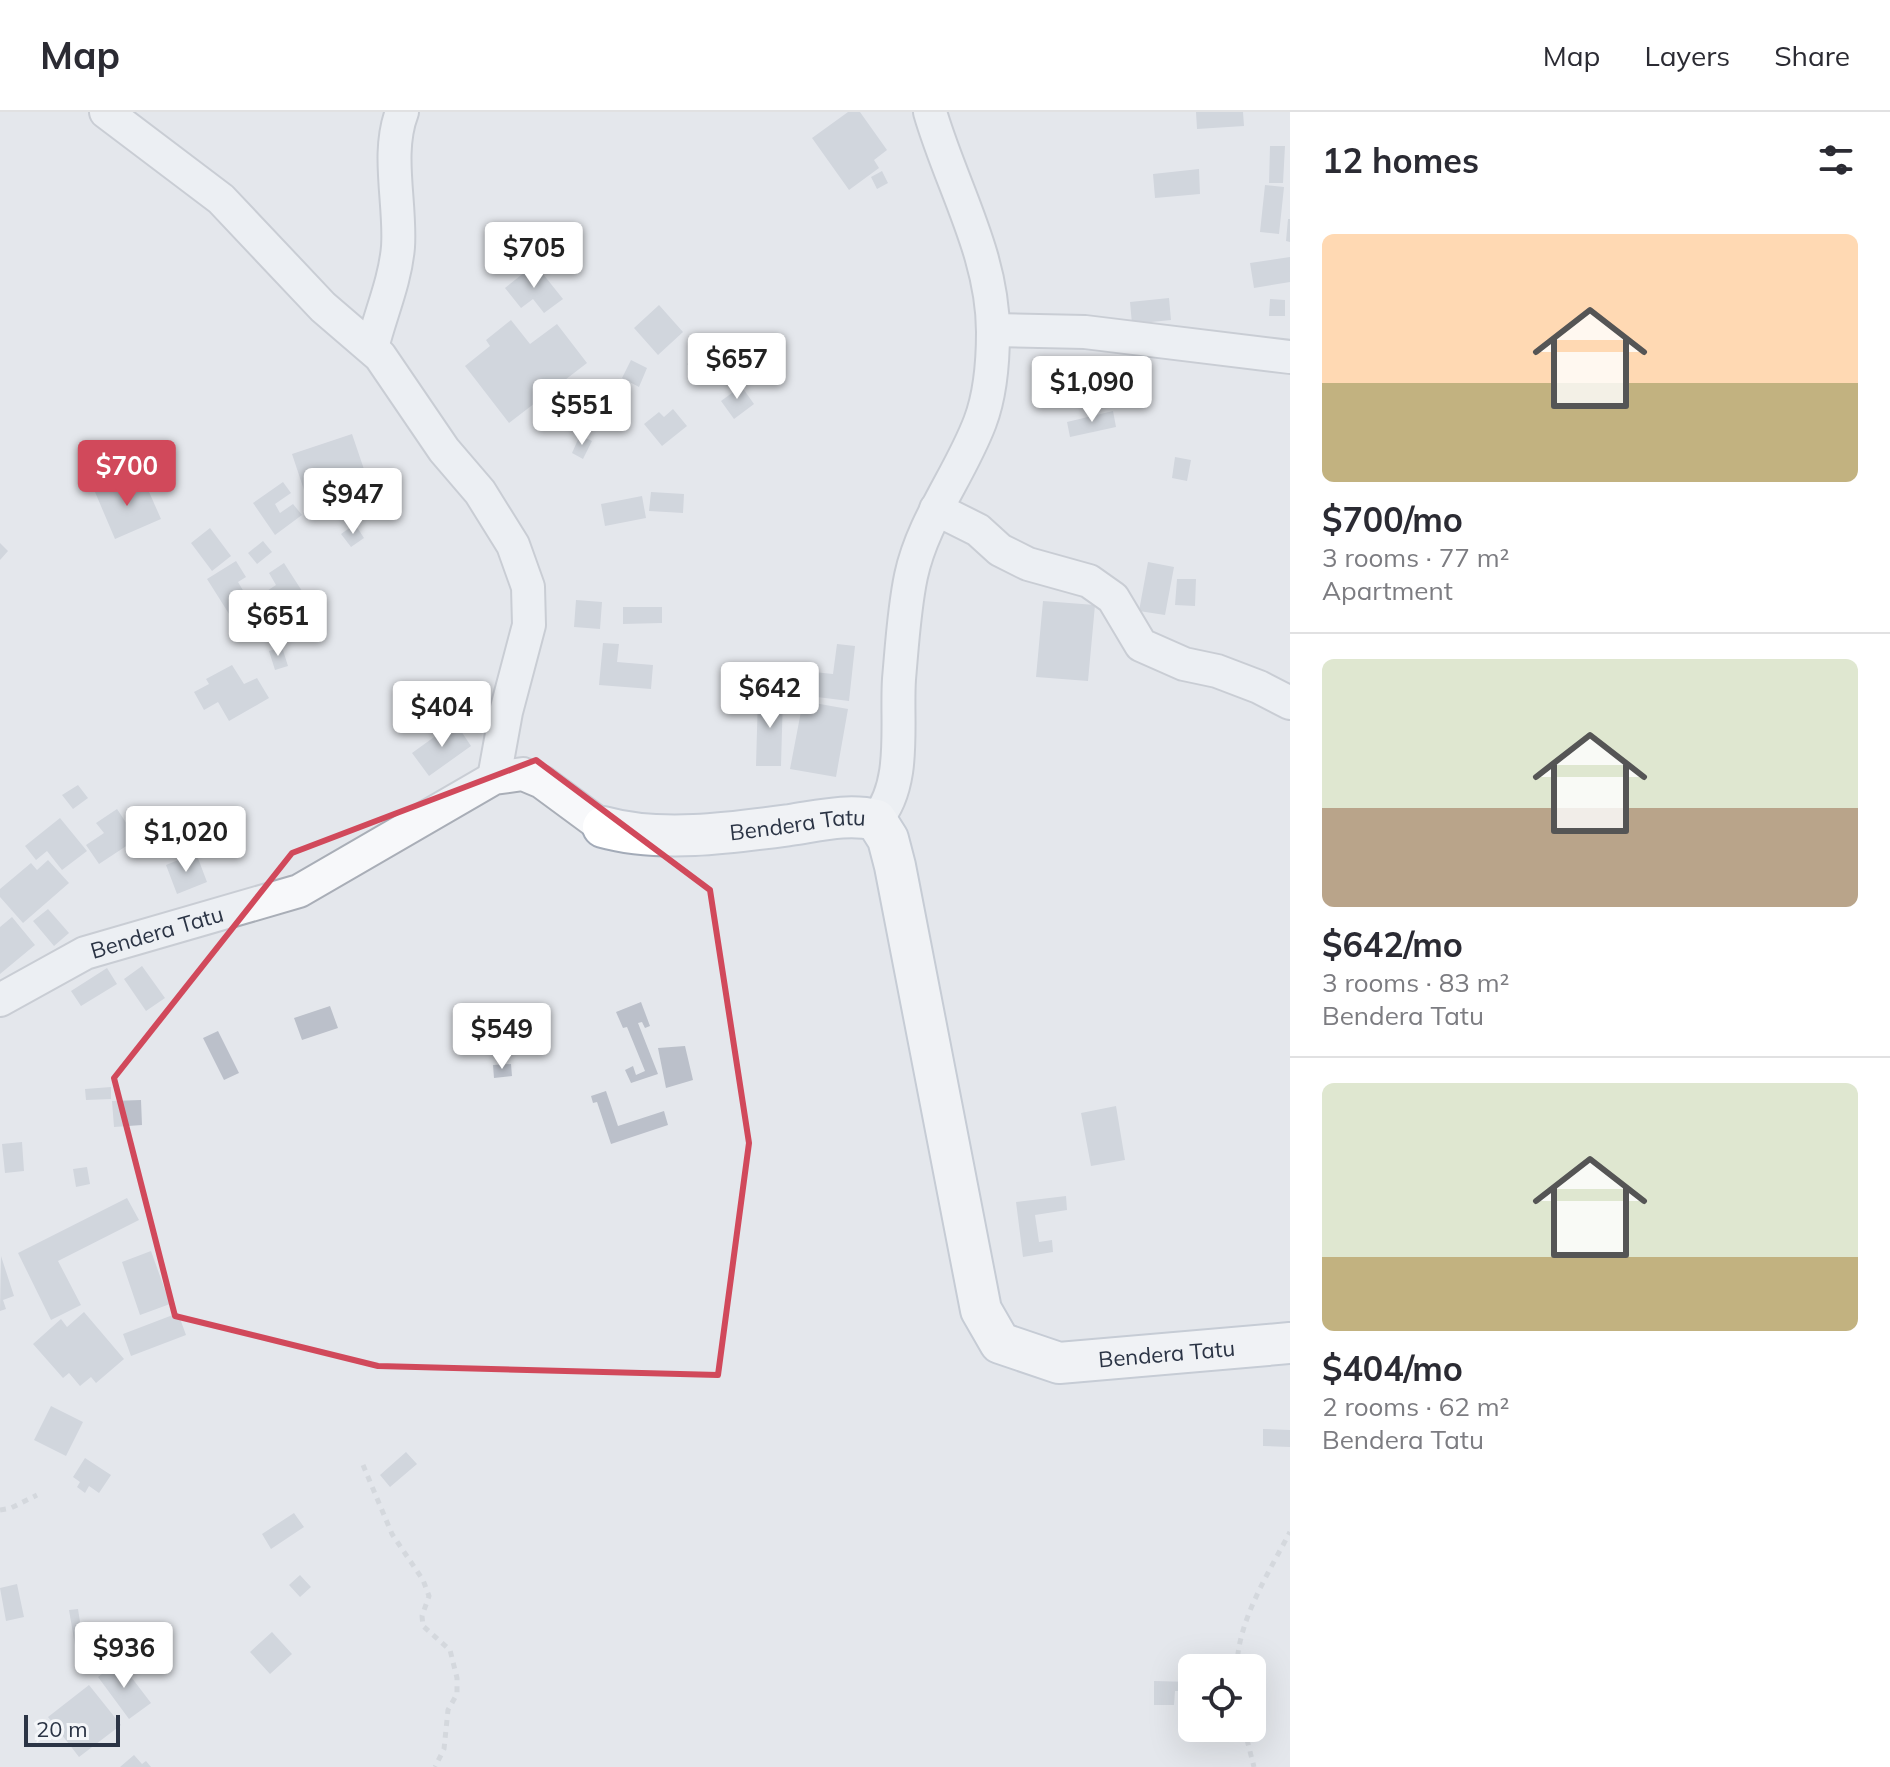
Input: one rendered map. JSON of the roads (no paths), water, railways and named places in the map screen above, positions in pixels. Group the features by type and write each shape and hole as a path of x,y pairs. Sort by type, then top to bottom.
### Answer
{"main road":[{"name":"Bendera Tatu","path":"603,827 632,835 751,830 849,817 876,820 888,839 895,866 981,1310 1000,1343 1059,1363 1290,1343"}],"street":[{"path":"106,112 229,207 323,307 372,348 444,450 480,492 513,545 528,587 529,625 506,712 494,778"},
{"path":"372,348 393,275 398,245 397,145 402,112"},
{"path":"876,820 888,803 895,767 899,680 910,578 920,543 980,421 991,380 993,330 982,254 944,162 930,112"},
{"path":"993,330 1085,332 1290,357"},
{"path":"936,509 978,530 1000,550 1028,564 1089,581 1113,598 1141,645 1184,664 1217,671 1259,687 1290,703"},
{"name":"Bendera Tatu","path":"0,1000 85,953 299,891 494,778 523,774 542,782 603,827"}]}
